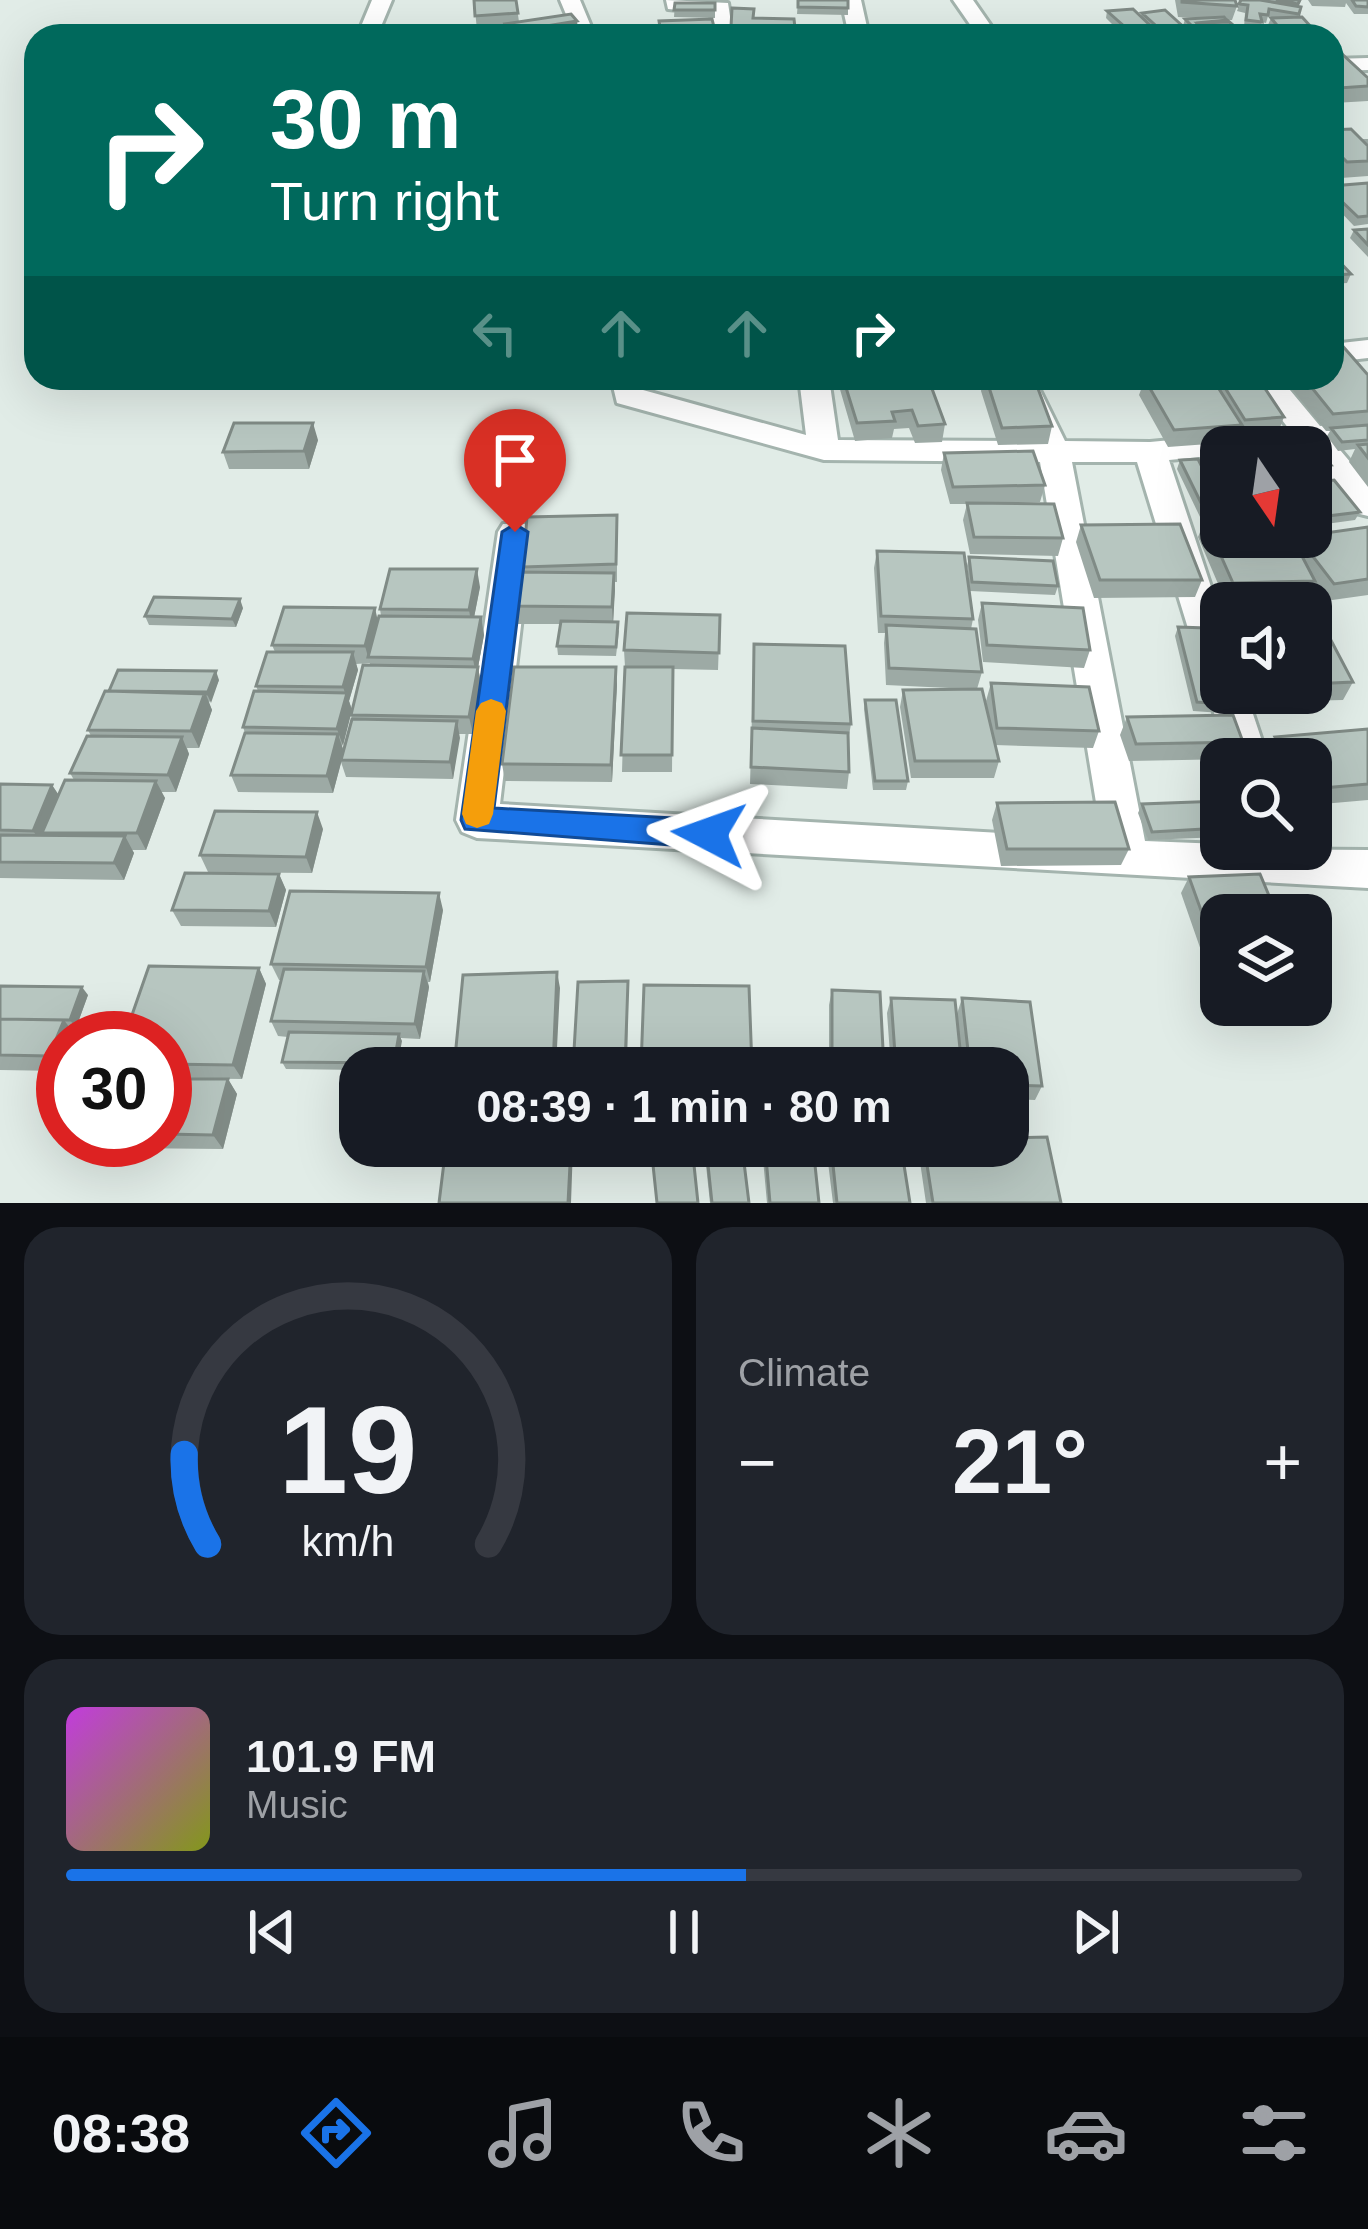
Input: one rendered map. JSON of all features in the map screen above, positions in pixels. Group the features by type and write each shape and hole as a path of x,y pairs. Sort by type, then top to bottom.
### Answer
{"street":[{"path":"676,0 675,5 721,7 722,24"},
{"path":"627,390 628,396 824,450 1150,452 1200,447"},
{"path":"816,390 824,450"},
{"path":"1025,390 1054,451 1127,859"},
{"path":"1274,390 1304,426"},
{"path":"1332,434 1368,431"},
{"path":"1150,452 1200,608"},
{"path":"1332,461 1368,505"},
{"path":"515,532 477,820 1127,859 1200,858"},
{"path":"1332,864 1368,869"}],"building":[{"path":"474,0 516,0 518,13 475,16"},
{"path":"798,0 848,0 848,8 798,7"},
{"path":"1235,0 1237,6 1182,2"},
{"path":"1241,0 1301,7 1299,14 1269,9 1268,15 1260,14 1262,22 1246,20 1248,5 1239,4"},
{"path":"675,3 715,3 715,10 674,10"},
{"path":"732,8 754,9 753,18 794,19 795,24 731,24"},
{"path":"1133,9 1149,24 1122,24 1107,11"},
{"path":"1165,10 1180,24 1154,24 1142,13"},
{"path":"571,14 577,21 559,24 505,24"},
{"path":"1224,17 1228,22 1190,24 1185,19"},
{"path":"1302,17 1308,24 1276,24 1271,18"},
{"path":"712,19 713,24 660,24"},
{"path":"1344,56 1368,78 1368,86 1344,88"},
{"path":"1344,129 1351,129 1368,146 1368,161 1344,159"},
{"path":"1368,183 1368,216 1358,217 1344,204 1344,185"},
{"path":"1368,229 1368,245 1354,230"},
{"path":"1344,348 1368,375 1368,411 1333,414 1314,390 1344,390"},
{"path":"847,390 932,390 945,424 918,426 912,410 892,412 895,421 857,423"},
{"path":"990,390 1038,390 1052,426 1002,428"},
{"path":"1151,390 1220,390 1242,425 1174,430"},
{"path":"1226,390 1266,390 1284,417 1245,420"},
{"path":"234,423 313,423 304,451 223,452"},
{"path":"1368,425 1368,440 1342,442 1332,428"},
{"path":"1033,451 1045,485 953,487 944,453"},
{"path":"1198,459 1200,463 1200,501 1180,460"},
{"path":"1334,480 1360,512 1332,515"},
{"path":"967,503 1054,504 1063,538 974,537"},
{"path":"617,515 616,564 523,567 527,517"},
{"path":"1180,524 1202,580 1100,580 1081,525"},
{"path":"1368,527 1368,579 1334,584 1314,558 1332,558 1332,532"},
{"path":"877,551 964,553 973,619 881,616"},
{"path":"969,557 1053,561 1058,586 972,582"},
{"path":"1222,558 1303,558 1315,581 1274,582 1233,582"},
{"path":"390,569 477,569 469,610 380,609"},
{"path":"515,572 614,573 612,607 509,606"},
{"path":"154,597 240,599 232,619 145,616"},
{"path":"982,603 1083,608 1090,650 987,645"},
{"path":"284,607 375,608 365,646 272,645"},
{"path":"627,613 720,615 719,653 624,650"},
{"path":"379,616 481,617 473,659 368,657"},
{"path":"561,621 618,622 616,647 557,646"},
{"path":"886,625 976,629 982,672 889,668"},
{"path":"1178,627 1200,628 1197,702"},
{"path":"1332,642 1353,682 1332,683"},
{"path":"754,644 845,646 851,724 753,721"},
{"path":"267,652 353,652 343,687 256,686"},
{"path":"363,665 478,667 469,717 351,715"},
{"path":"514,667 616,667 611,765 502,764"},
{"path":"625,667 673,667 672,755 621,755"},
{"path":"118,670 216,671 207,694 109,691"},
{"path":"991,683 1089,687 1099,731 997,728"},
{"path":"982,689 999,761 915,761 903,690"},
{"path":"105,691 205,692 191,731 88,730"},
{"path":"254,691 347,693 337,729 243,727"},
{"path":"865,700 896,700 908,781 875,781"},
{"path":"1233,715 1242,738 1136,744 1127,717"},
{"path":"352,719 457,721 450,762 341,760"},
{"path":"752,728 848,733 849,772 751,767"},
{"path":"1368,729 1368,784 1332,787 1332,738 1275,737"},
{"path":"245,733 338,734 327,776 231,775"},
{"path":"87,736 182,737 168,775 70,773"},
{"path":"65,780 156,781 137,833 42,833"},
{"path":"0,784 52,785 33,831 0,830"},
{"path":"1115,802 1129,849 1007,849 997,803"},
{"path":"1200,802 1200,829 1152,832 1142,804"},
{"path":"215,811 317,812 306,857 200,855"},
{"path":"0,835 125,836 114,863 0,862"},
{"path":"185,873 279,874 269,911 172,910"},
{"path":"1260,874 1268,894 1200,894 1200,908 1189,877"},
{"path":"290,891 439,893 426,967 271,964"},
{"path":"149,966 259,968 233,1065 192,1064 192,1011 133,1011"},
{"path":"284,969 424,971 415,1024 271,1021"},
{"path":"557,972 554,1047 456,1047 463,975"},
{"path":"628,981 626,1047 574,1047 578,982"},
{"path":"644,985 749,986 751,1047 642,1047"},
{"path":"0,986 82,987 73,1011 36,1011 36,1020 0,1019"},
{"path":"832,990 880,992 883,1047 832,1047"},
{"path":"891,998 955,1000 960,1047 894,1047"},
{"path":"962,998 1030,1002 1042,1086 1029,1086 1029,1047 968,1047"},
{"path":"0,1019 36,1020 36,1056 0,1055"},
{"path":"289,1032 399,1034 397,1047 339,1047 339,1063 282,1062"},
{"path":"192,1079 228,1079 213,1135 192,1135"},
{"path":"1029,1137 1047,1137 1061,1203 933,1203 927,1167 1029,1167"},
{"path":"443,1167 570,1167 568,1203 439,1203"},
{"path":"653,1167 694,1167 698,1203 657,1203"},
{"path":"708,1167 745,1167 749,1203 712,1203"},
{"path":"767,1167 815,1167 819,1203 770,1203"},
{"path":"833,1167 904,1167 910,1203 837,1203"}],"slow traffic":[{"path":"477,814 491,711"}],"route":[{"path":"515,532 477,820 709,834"}]}
